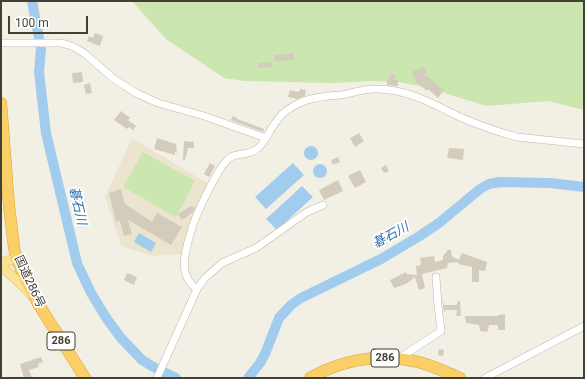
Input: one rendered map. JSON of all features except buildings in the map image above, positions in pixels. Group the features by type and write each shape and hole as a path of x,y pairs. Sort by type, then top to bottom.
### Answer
{"highway":[{"name":"国道286号","path":"1,103 9,206 16,258 37,303 85,378"},
{"name":"286","path":"310,378 336,366 353,361 382,358 414,361 460,378"}],"main road":[{"path":"1,263 16,258"},
{"path":"1,266 22,285 37,303"}],"street":[{"path":"2,43 62,43 84,53 114,79 136,93 158,103 204,116 266,138"},
{"path":"197,289 187,280 184,268 184,257 192,227 217,175 231,157 257,150 276,121 297,104 316,98 376,88 414,95 462,118 506,134 584,144"},
{"path":"157,378 197,289 205,278 222,263 256,248 307,212 323,205"},
{"path":"398,359 441,331 436,278"},
{"path":"484,378 584,326"}],"shaded area":[{"path":"132,138 209,184 182,254 152,256 121,246 105,197"}],"green space":[{"path":"132,1 584,1 584,110 548,101 486,106 426,87 398,82 371,81 331,83 245,81 224,78 166,39"},
{"path":"143,152 195,181 176,217 123,187"}],"water":[{"path":"308,146 314,146 318,150 318,156 314,160 308,160 304,156 304,150"},
{"path":"293,163 304,175 266,209 255,197"},
{"path":"317,164 323,164 327,168 327,174 323,178 317,178 313,174 313,168"},
{"path":"302,186 313,197 277,230 266,219"},
{"path":"139,233 156,243 151,252 134,242"}],"waterway":[{"name":"碁石川","path":"32,1 41,49 39,72 46,133 77,263 91,293 121,338 142,360 176,378"},
{"name":"碁石川","path":"248,378 265,354 279,318 291,305 301,298 381,259 418,237 439,223 480,189 489,184 500,182 550,183 584,187"}]}
